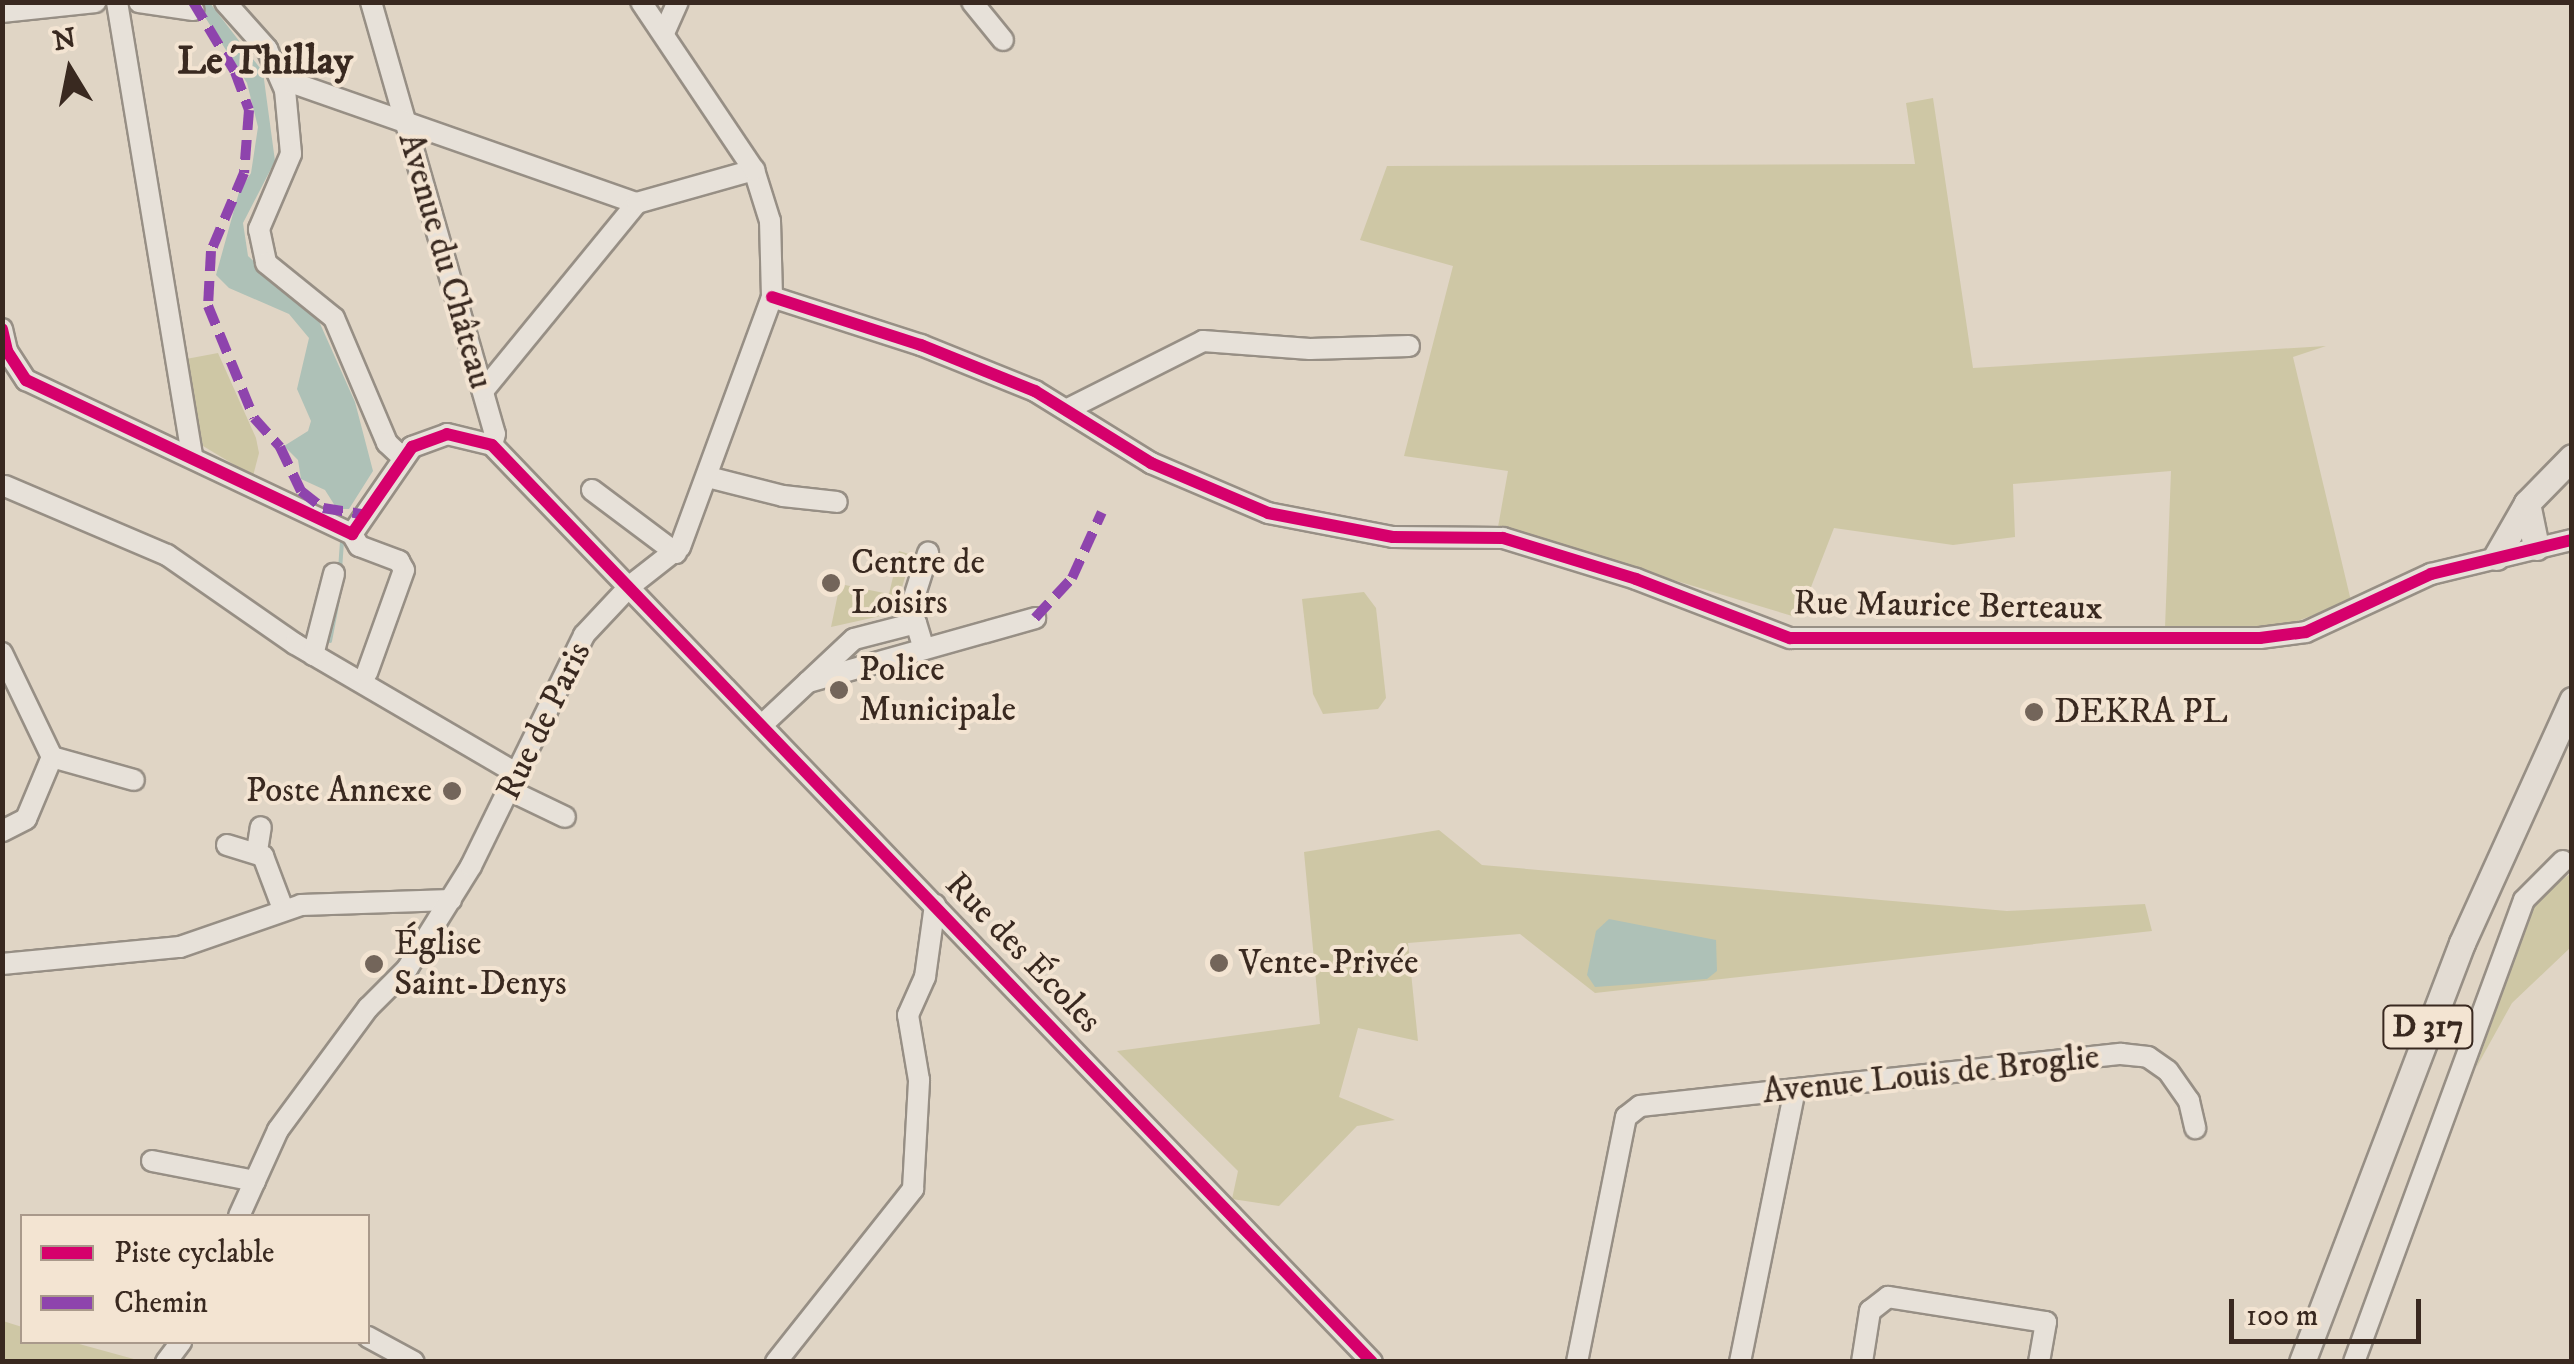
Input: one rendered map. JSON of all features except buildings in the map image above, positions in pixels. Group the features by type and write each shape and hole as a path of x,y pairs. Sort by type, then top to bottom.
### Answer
{"main road":[{"path":"2496,557 2527,502 2572,457"},
{"path":"2527,502 2536,548"},
{"name":"D 317","path":"2302,1362 2462,943 2572,700"},
{"name":"D 317","path":"2319,1362 2475,952 2572,736"}],"street":[{"path":"2,12 96,2"},
{"path":"117,2 192,458"},
{"path":"139,2 193,10"},
{"path":"224,2 267,49 282,79 291,154 259,229 259,246 266,263 334,318 387,443 402,458"},
{"name":"Avenue du Château","path":"370,2 496,434 492,445"},
{"path":"592,490 676,553 772,297 770,221 754,170 641,2"},
{"path":"664,33 678,2"},
{"path":"972,2 1003,40"},
{"path":"282,79 407,127 637,203 754,170"},
{"path":"482,391 637,203"},
{"name":"Rue Maurice Berteaux","path":"772,297 921,345 1068,409 1151,462 1268,513 1392,538 1504,538 1790,638 2260,638 2306,632 2431,574 2572,540"},
{"path":"2,328 6,351 26,380 352,534 359,546 399,561 404,570 367,673"},
{"path":"1068,409 1203,340 1310,350 1409,346"},
{"path":"352,534 402,458 427,438 447,434 492,445 630,586"},
{"path":"708,476 782,496 837,502"},
{"path":"3,487 167,555 313,655 565,816"},
{"path":"924,650 911,607 928,552"},
{"name":"Rue de Paris","path":"240,1214 278,1130 368,1008 408,969 451,900 584,634 630,586 676,553"},
{"path":"313,655 334,574"},
{"name":"Rue des Écoles","path":"630,586 1372,1362"},
{"path":"808,682 1035,618"},
{"path":"762,724 854,639 915,623"},
{"path":"2,653 52,757 26,819 2,831"},
{"path":"52,757 134,780"},
{"path":"261,827 257,851 283,909"},
{"path":"227,844 257,851"},
{"path":"2354,1362 2524,900 2569,853"},
{"path":"2,964 180,947 283,909 451,900"},
{"path":"776,1362 913,1189 919,1080 908,1015 925,977 935,906"},
{"name":"Avenue Louis de Broglie","path":"1577,1362 1628,1112 2122,1054 2148,1057 2168,1071 2189,1101 2195,1128"},
{"path":"1740,1362 1794,1090"},
{"path":"152,1161 254,1181"},
{"path":"1862,1362 1870,1311 1888,1297 2046,1322 2039,1362"},
{"path":"370,1337 414,1362"}],"shaded area":[{"path":"196,3 210,3 263,72 275,161 243,223 248,256 318,319 355,402 373,471 349,509 337,509 325,490 301,479 298,460 284,446 308,431 311,421 297,389 309,338 289,314 229,288 216,275 239,192 251,173 258,127 247,83"},
{"path":"1933,98 1973,368 2326,346 2293,357 2351,601 2284,626 2165,628 2171,471 2013,484 2015,537 1953,545 1834,528 1799,618 1498,527 1508,471 1404,456 1453,266 1360,240 1387,166 1915,164 1906,103"},
{"path":"218,353 256,438 259,453 253,476 203,446 186,359"},
{"path":"899,551 912,555 894,613 831,627 840,584 889,594"},
{"path":"1364,592 1376,608 1386,698 1378,709 1323,714 1313,694 1302,599"},
{"path":"1439,830 1482,865 2007,911 2145,904 2152,931 1595,993 1520,934 1408,943 1418,1041 1358,1028 1339,1097 1395,1120 1357,1126 1279,1206 1232,1199 1238,1171 1117,1051 1320,1024 1304,852"},
{"path":"2571,873 2571,947 2512,1003 2476,1068 2534,902"},
{"path":"1609,919 1716,940 1717,971 1707,979 1595,987 1587,975 1596,931"},
{"path":"3,1321 20,1326 20,1344 79,1344 141,1361 3,1361"}],"waterway":[{"path":"340,570 342,539"},
{"path":"330,641 341,584"}],"marked path":[{"path":"193,2 235,72 249,110 244,173 211,251 208,306 254,418 280,447 301,491 323,508 367,515"},
{"path":"1035,618 1072,578 1102,512"}],"cycle path":[{"path":"772,297 921,345 1035,391 1151,463 1268,513 1393,537 1503,538 1636,579 1790,638 2260,638 2306,632 2431,574 2572,540"},
{"path":"2,329 7,351 26,380 352,534 412,447 447,434 492,445 1372,1362"}],"place":[{"name":"Centre de Loisirs","path":"831,583"},
{"name":"Police Municipale","path":"839,690"},
{"name":"DEKRA PL","path":"2034,712"},
{"name":"Poste Annexe","path":"452,791"},
{"name":"Vente-Privée","path":"1219,963"},
{"name":"Église Saint-Denys","path":"374,964"}],"district":[{"name":"Le Thillay","path":"265,62"}]}
